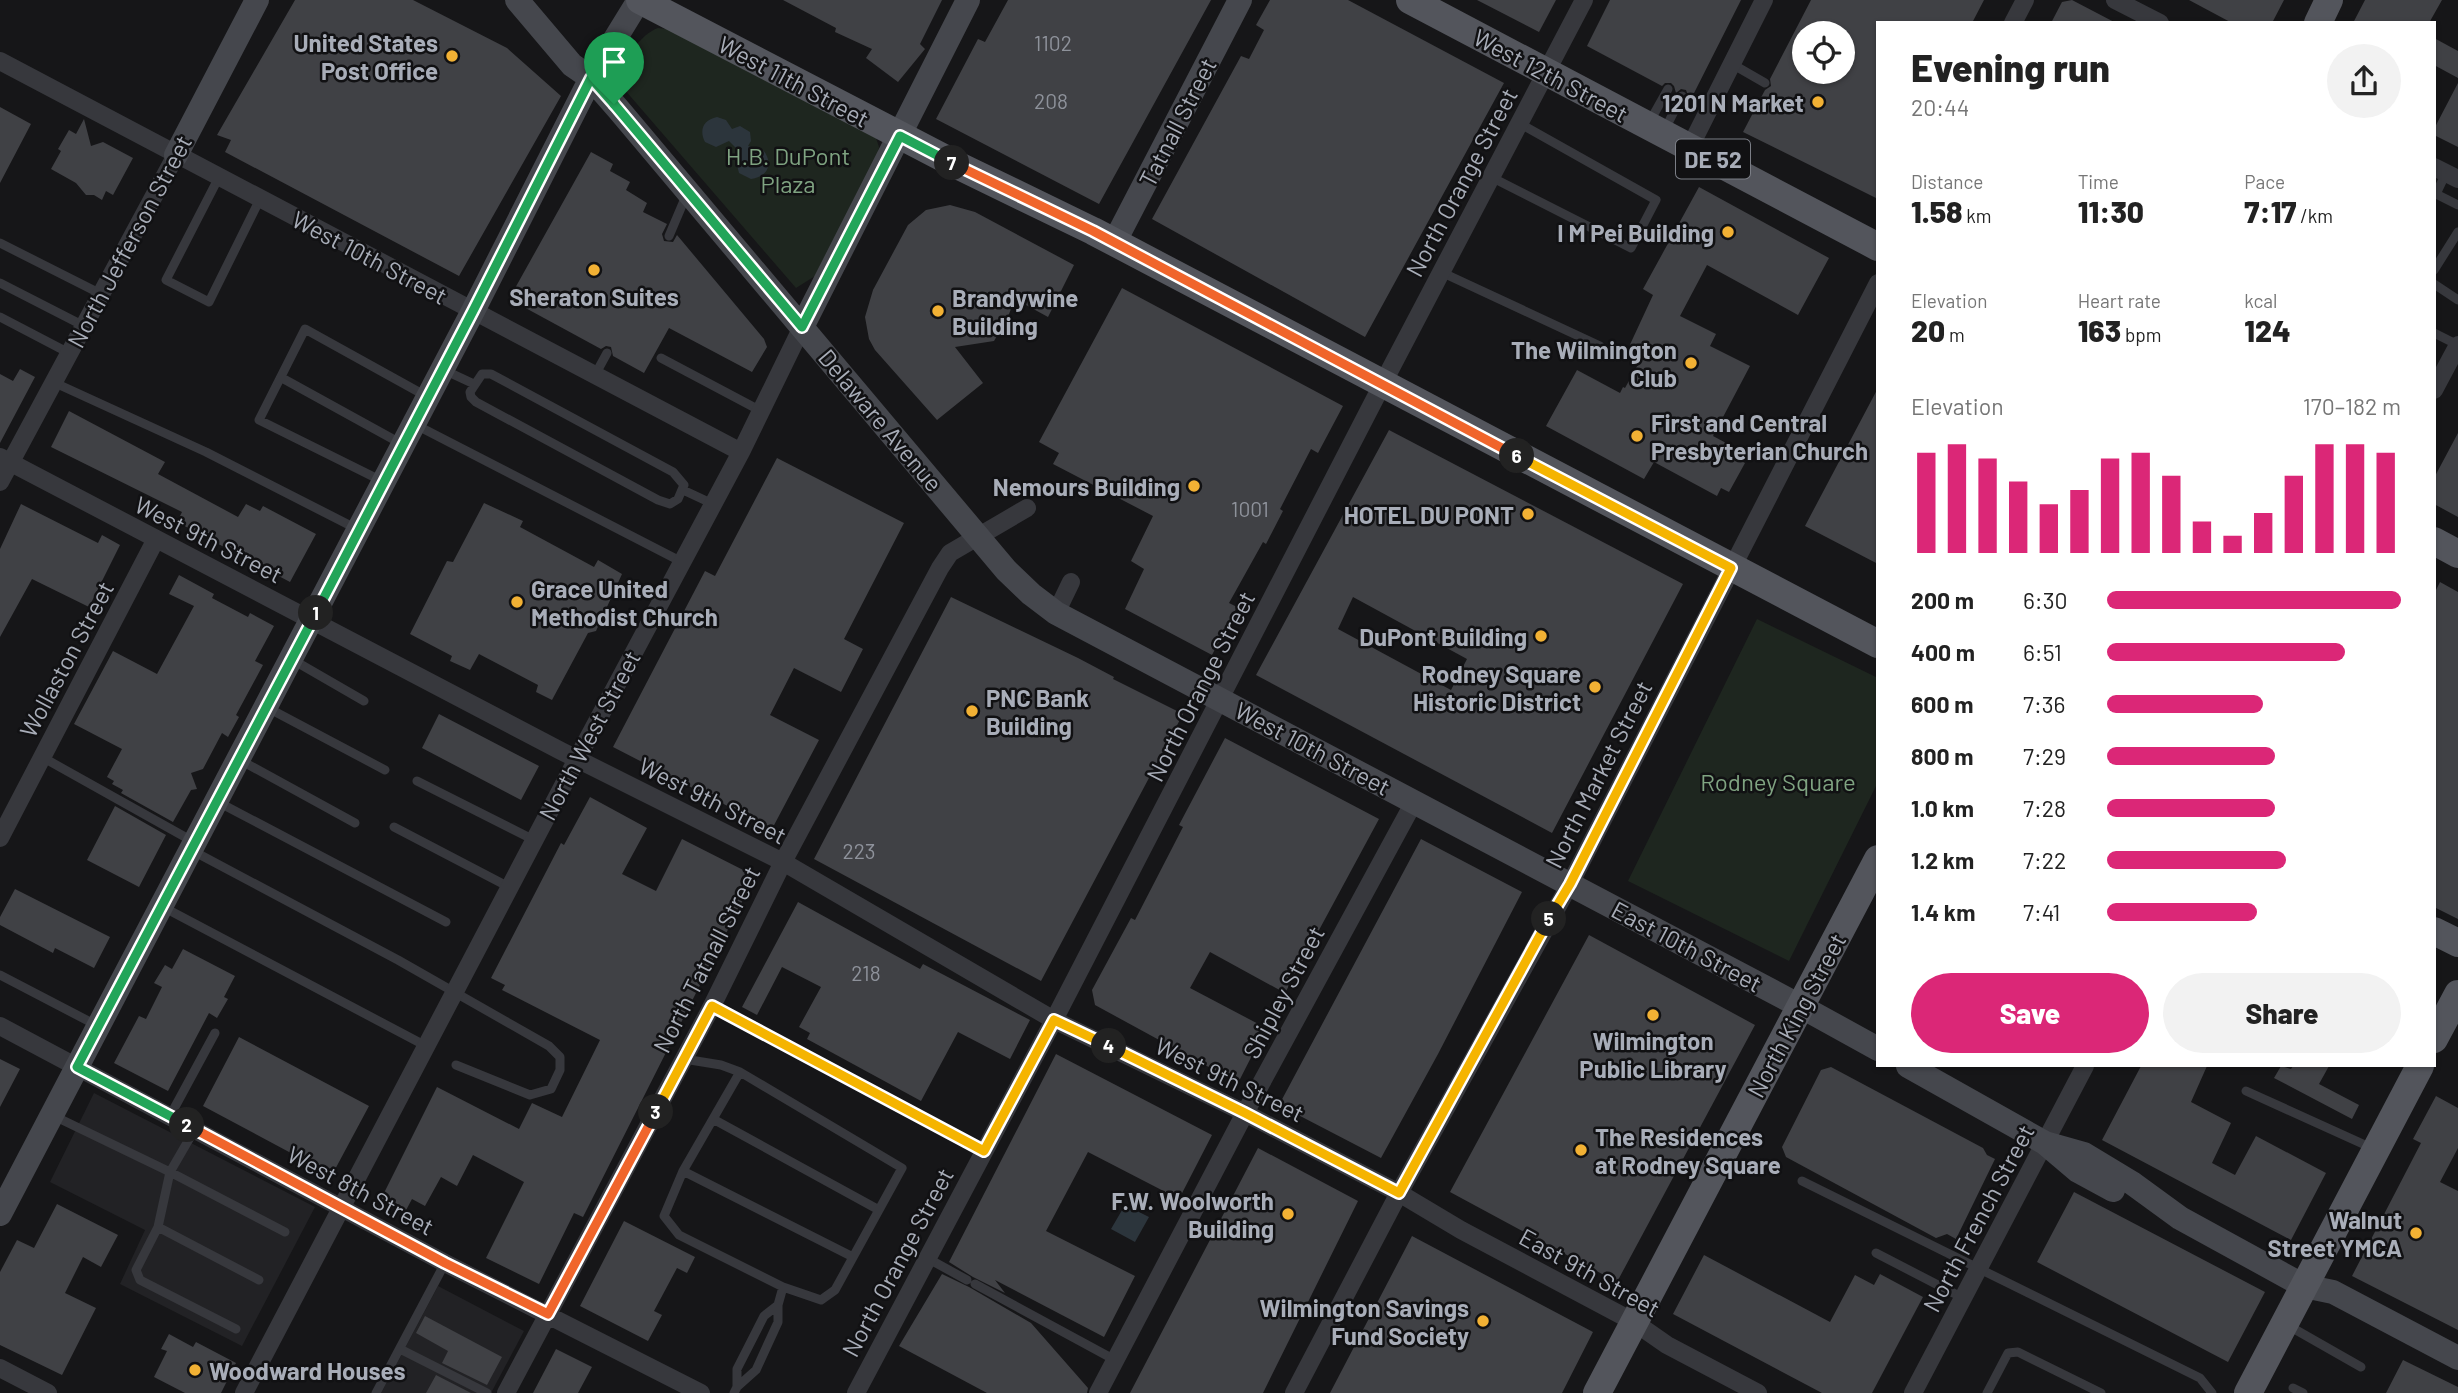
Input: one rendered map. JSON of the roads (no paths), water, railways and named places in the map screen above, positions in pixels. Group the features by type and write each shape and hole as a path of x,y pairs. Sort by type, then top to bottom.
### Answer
{"main road":[{"name":"North Jefferson Street","path":"176,155 257,0"},
{"name":"Delaware Avenue","path":"517,0 572,65 591,78 688,191 1006,570 1031,594 1056,612"},
{"path":"0,1214 443,370 591,78 639,0"},
{"name":"West 11th Street","path":"639,0 900,136 1114,243 1876,643"},
{"name":"North West Street","path":"802,327 968,0"},
{"name":"Tatnall Street","path":"1114,243 1240,0"},
{"name":"West 12th Street","path":"1410,0 1446,8 1546,72 1876,246"},
{"path":"2436,542 2458,554"},
{"name":"West 10th Street","path":"1056,612 1570,884"},
{"name":"North King Street","path":"1597,1393 1876,863"},
{"name":"East 10th Street","path":"1570,884 1876,1048"},
{"path":"2436,932 2458,943"},
{"path":"2436,1035 2458,994"},
{"path":"1910,1067 2045,1143 2084,1154 2132,1183 2180,1218 2304,1286 2333,1292 2458,1358"},
{"path":"2248,1393 2419,1067"}],"street":[{"name":"North Orange Street","path":"856,1393 1054,1020 1584,0"},
{"path":"1690,147 1764,0"},
{"path":"2014,21 2025,0"},
{"path":"2115,0 2156,21"},
{"name":"West 10th Street","path":"0,61 741,452"},
{"name":"North Jefferson Street","path":"0,482 5,460 53,382 176,155"},
{"name":"North Market Street","path":"1294,1393 1399,1193 1570,884 1876,287"},
{"name":"North West Street","path":"244,1393 577,758 741,452 802,327"},
{"path":"2436,386 2458,345"},
{"name":"West 9th Street","path":"5,460 577,758 783,862 1054,1020 1245,1113 1399,1193"},
{"name":"North Tatnall Street","path":"506,1393 712,1006 783,862 940,568 950,553 1027,508"},
{"name":"Wollaston Street","path":"0,838 156,539"},
{"path":"1056,612 1071,582"},
{"name":"Shipley Street","path":"1098,1393 1245,1113 1414,802"},
{"name":"West 8th Street","path":"0,1026 445,1263 701,1393"},
{"name":"North French Street","path":"1913,1393 2084,1067"},
{"name":"East 9th Street","path":"1399,1193 1461,1230 1634,1322 1667,1345 1758,1393"},
{"path":"0,1368 48,1393"}],"lane":[{"path":"1732,64 1765,83"},
{"path":"1655,130 1668,89"},
{"path":"1655,130 1682,96"},
{"path":"1491,177 1630,248 1656,200 1519,123"},
{"path":"2446,173 2436,194 2458,205"},
{"path":"219,177 166,280 209,302 260,199"},
{"path":"669,236 688,191"},
{"path":"2436,267 2458,232"},
{"path":"0,243 101,294"},
{"path":"1441,272 1601,346"},
{"path":"0,282 84,326"},
{"path":"2436,285 2458,300"},
{"path":"0,317 69,353"},
{"path":"384,482 259,420 305,329 428,398"},
{"path":"2436,334 2458,345"},
{"path":"595,375 607,353"},
{"path":"661,358 761,411"},
{"path":"443,370 474,384"},
{"path":"482,374 491,374 673,472 682,480 683,489 678,499 670,504 648,495 476,402 470,392 482,374"},
{"path":"282,379 409,434 682,562"},
{"path":"53,382 206,452 359,530"},
{"path":"683,489 713,504"},
{"path":"291,659 364,701"},
{"path":"266,707 385,770"},
{"path":"42,757 193,846 549,1046 560,1057 560,1070 551,1089 530,1095 456,1065"},
{"path":"239,759 355,822"},
{"path":"417,781 534,840"},
{"path":"217,801 446,922"},
{"path":"394,827 509,887"},
{"path":"162,906 426,1046"},
{"path":"0,975 99,1027"},
{"path":"712,1006 984,1151"},
{"path":"170,1116 215,1032"},
{"path":"684,1059 722,1065 740,1072 902,1168 835,1290 821,1300 783,1287 679,1235 664,1216 683,1171 740,1072"},
{"path":"2246,1091 2376,1150"},
{"path":"52,1115 285,1232"},
{"path":"713,1119 879,1210"},
{"path":"195,1129 170,1172 158,1227 136,1270 140,1280 236,1329"},
{"path":"683,1171 853,1257"},
{"path":"1802,1181 2200,1378 2212,1393"},
{"path":"158,1227 259,1280"},
{"path":"1876,1253 1964,1298"},
{"path":"927,1258 1115,1360"},
{"path":"376,1393 445,1263"},
{"path":"736,1390 756,1370 778,1322 778,1306 783,1287"},
{"path":"736,1390 737,1369 743,1356 764,1316 778,1306"},
{"path":"2284,1324 2361,1367"},
{"path":"400,1349 487,1393"},
{"path":"1987,1393 2008,1353 2018,1352 2101,1393"},
{"path":"2293,1388 2303,1393"}],"place":[{"name":"United States Post Office","path":"452,56"},
{"name":"1201 N Market","path":"1818,102"},
{"name":"I M Pei Building","path":"1728,232"},
{"name":"Sheraton Suites","path":"594,270"},
{"name":"Brandywine Building","path":"938,311"},
{"name":"The Wilmington Club","path":"1691,363"},
{"name":"First and Central Presbyterian Church","path":"1637,436"},
{"name":"Nemours Building","path":"1194,486"},
{"name":"HOTEL DU PONT","path":"1528,514"},
{"name":"Grace United Methodist Church","path":"517,602"},
{"name":"DuPont Building","path":"1541,636"},
{"name":"Rodney Square Historic District","path":"1595,687"},
{"name":"PNC Bank Building","path":"972,711"},
{"name":"Wilmington Public Library","path":"1653,1015"},
{"name":"The Residences at Rodney Square","path":"1581,1150"},
{"name":"F.W. Woolworth Building","path":"1288,1214"},
{"name":"Walnut Street YMCA","path":"2416,1233"},
{"name":"Wilmington Savings Fund Society","path":"1483,1321"},
{"name":"Woodward Houses","path":"195,1370"}],"park label":[{"name":"H.B. DuPont Plaza","path":"788,169"},
{"name":"Rodney Square","path":"1778,781"}]}
